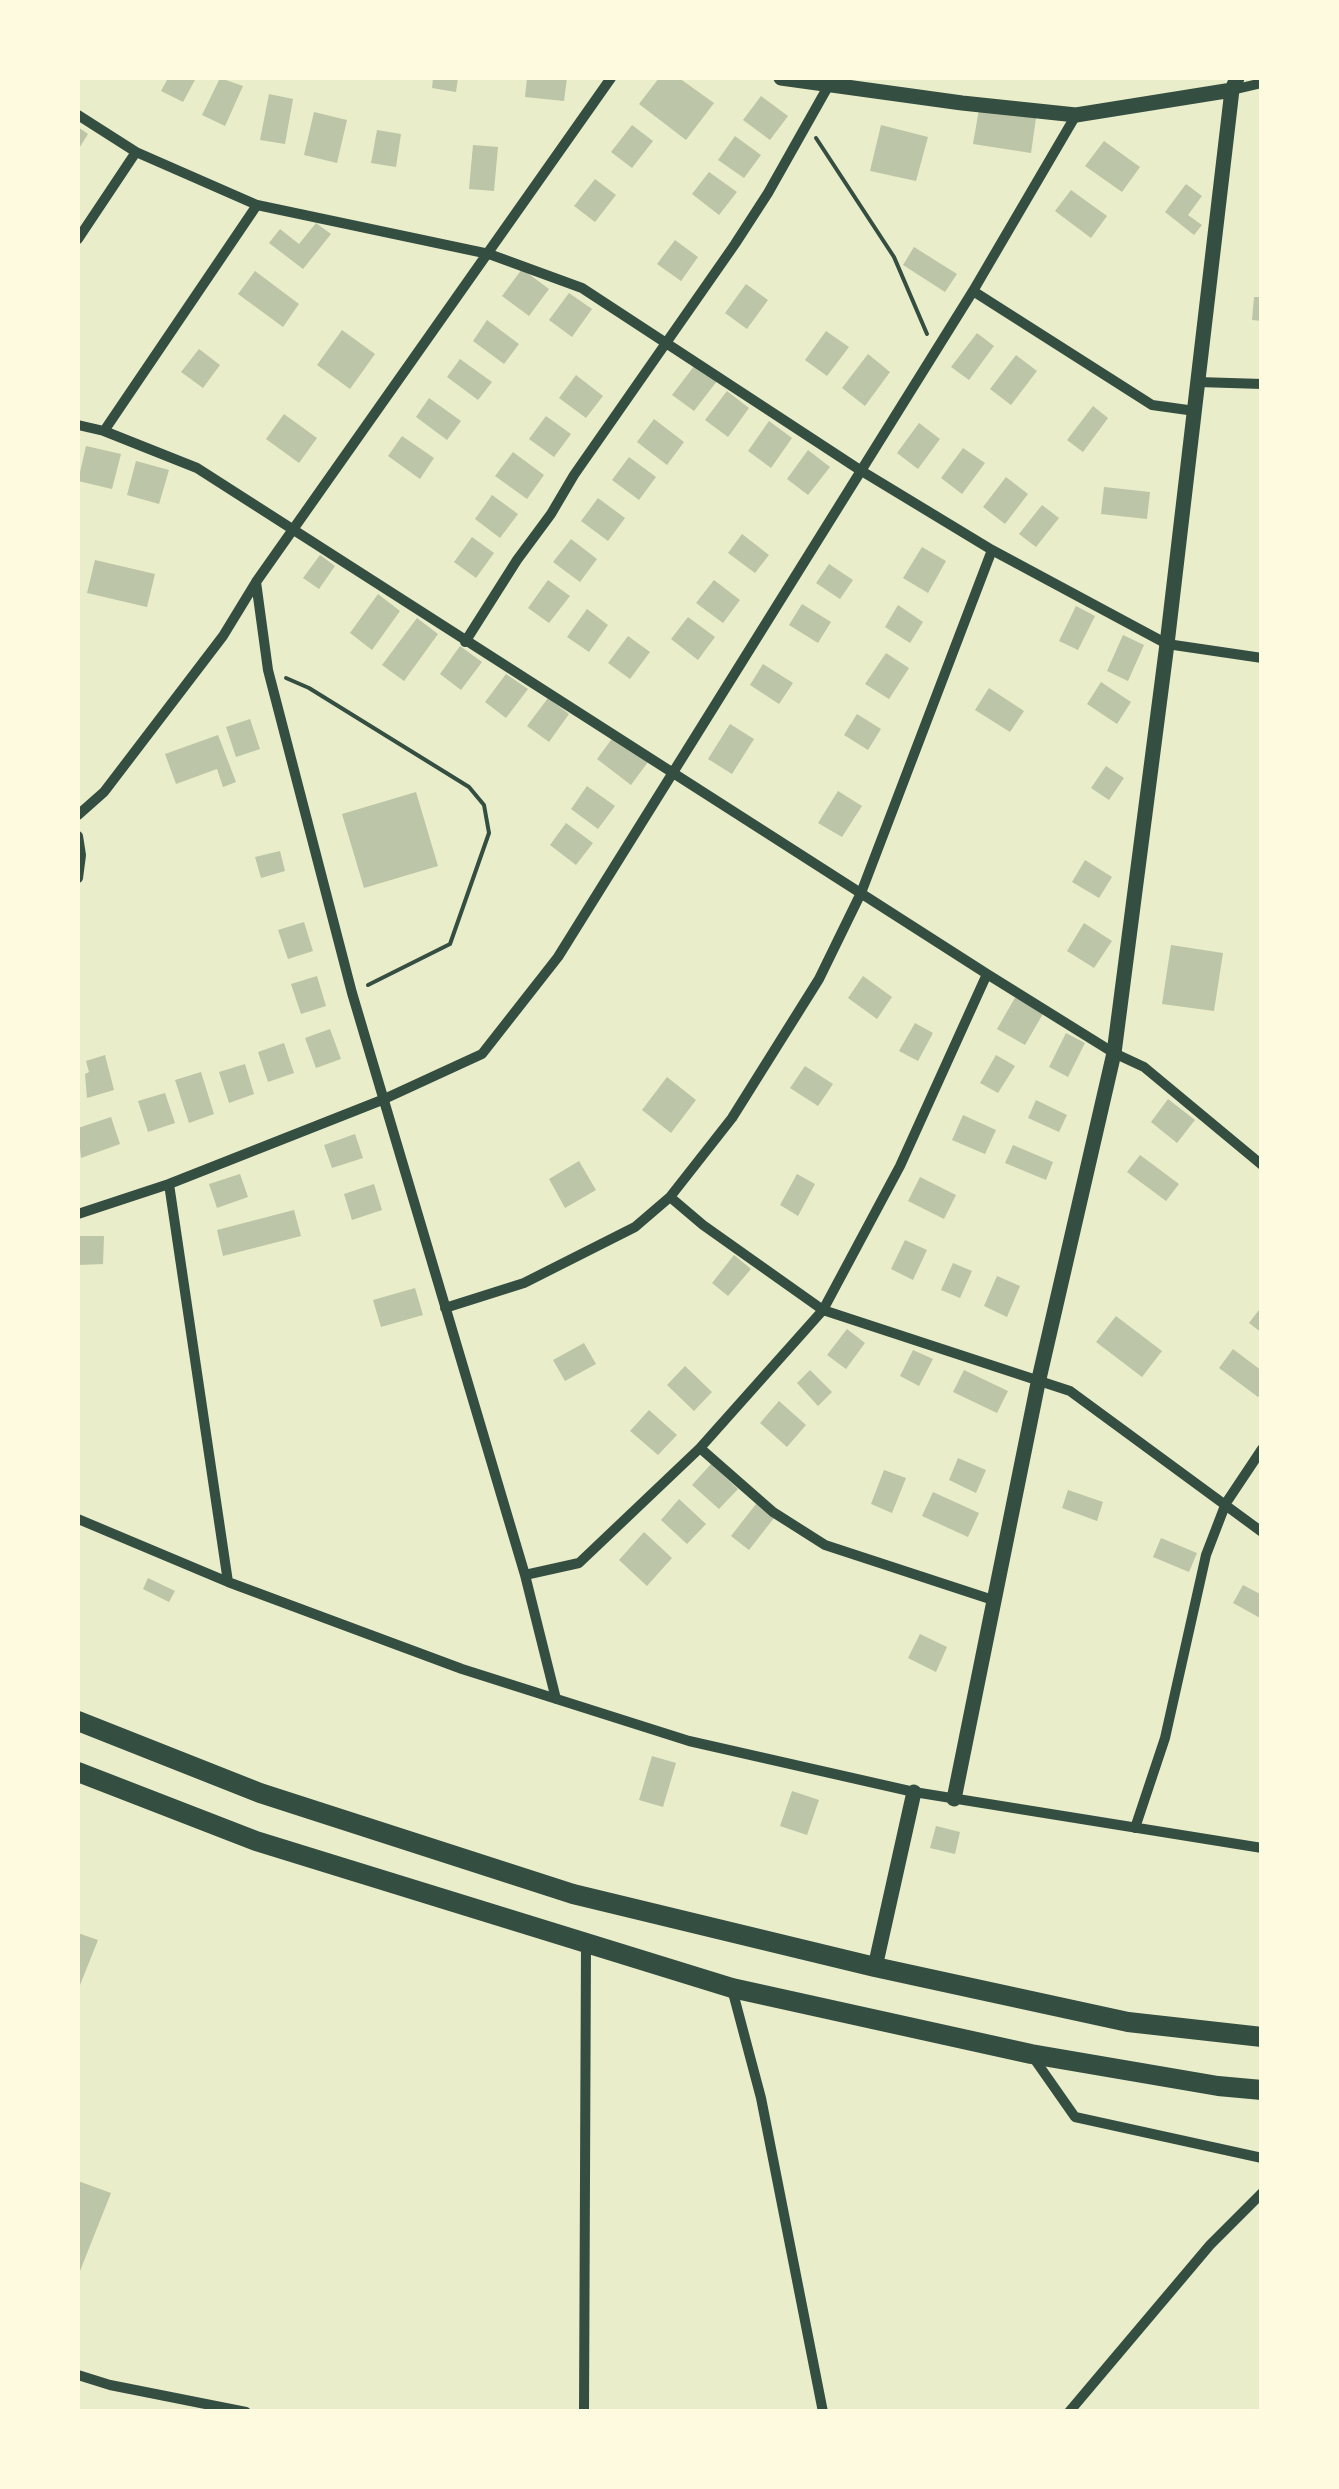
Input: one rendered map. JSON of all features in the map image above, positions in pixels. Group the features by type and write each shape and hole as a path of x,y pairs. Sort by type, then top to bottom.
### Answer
{"highway":[{"path":"78,1721 260,1792 573,1894 875,1967 1128,2022 1262,2038"},
{"path":"78,1772 256,1842 732,1988 1031,2054 1262,2090"}],"street":[{"path":"78,815 104,792 223,636 256,582 611,78"},
{"path":"780,78 1076,115 1262,82"},
{"path":"464,642 768,192 830,84"},
{"path":"954,1799 1038,1383 1114,1053 1168,644 1234,84"},
{"path":"78,115 136,152 257,205 489,254 582,288 860,470 992,550 1168,644 1262,658"},
{"path":"78,1214 169,1184 382,1100 482,1054 558,957 973,291 1076,115"},
{"path":"78,239 136,152"},
{"path":"104,431 257,205"},
{"path":"973,291 1152,405 1194,411"},
{"path":"1198,382 1262,384"},
{"path":"78,425 104,431 197,468 987,974 1144,1068 1262,1164"},
{"path":"445,1308 540,1275 635,1227 670,1196 732,1118 819,979 861,894 992,550"},
{"path":"256,582 268,670 352,992 524,1574 556,1699"},
{"path":"78,836 78,878"},
{"path":"524,1574 579,1563 700,1448 822,1310 900,1166 987,974"},
{"path":"169,1184 228,1582"},
{"path":"670,1196 702,1225 822,1310 1070,1391 1262,1532"},
{"path":"700,1448 773,1512 825,1545 996,1602"},
{"path":"1135,1828 1165,1738 1206,1555 1226,1503 1262,1449"},
{"path":"78,1519 228,1582 462,1670 688,1741 914,1792 1262,1848"},
{"path":"875,1967 914,1792"},
{"path":"584,2412 586,1942"},
{"path":"732,1988 761,2098 823,2412"},
{"path":"1031,2054 1075,2117 1262,2158"},
{"path":"1069,2412 1210,2245 1262,2193"},
{"path":"78,2375 246,2412"}],"path":[{"path":"806,122 894,257 935,352"},
{"path":"268,670 309,688 453,777 469,787 484,805 489,833 450,944 352,992"}],"building":[{"path":"168,78 196,78 183,102 161,91"},
{"path":"220,78 243,86 225,126 202,115"},
{"path":"433,78 458,78 456,92 432,88"},
{"path":"527,78 567,78 564,101 525,97"},
{"path":"659,78 679,78 714,103 686,140 639,104"},
{"path":"269,94 293,99 285,144 260,140"},
{"path":"761,96 788,116 770,140 743,120"},
{"path":"979,109 1036,118 1031,153 973,144"},
{"path":"314,112 347,120 337,163 304,155"},
{"path":"632,125 653,141 632,168 611,152"},
{"path":"881,125 928,137 916,181 870,171"},
{"path":"78,127 88,134 78,150"},
{"path":"377,130 401,134 396,167 371,163"},
{"path":"735,136 761,155 744,178 718,160"},
{"path":"1104,141 1140,167 1122,192 1085,166"},
{"path":"473,145 498,147 494,191 469,189"},
{"path":"709,172 737,192 719,215 692,194"},
{"path":"595,179 616,195 595,222 574,206"},
{"path":"1186,184 1202,196 1188,215 1202,225 1194,235 1165,212"},
{"path":"1071,190 1107,216 1091,238 1055,211"},
{"path":"316,223 331,234 303,269 269,243 280,229 299,244"},
{"path":"675,240 698,257 681,281 657,264"},
{"path":"914,247 957,274 945,292 903,265"},
{"path":"522,269 549,289 529,316 502,296"},
{"path":"255,271 299,304 283,327 238,294"},
{"path":"746,284 768,300 747,329 725,313"},
{"path":"569,293 592,309 572,337 549,320"},
{"path":"1254,297 1262,297 1262,321 1252,320"},
{"path":"487,320 519,344 504,364 473,341"},
{"path":"342,330 375,354 350,389 317,365"},
{"path":"826,331 849,347 827,376 805,360"},
{"path":"977,333 994,346 969,380 951,367"},
{"path":"199,349 220,365 203,388 181,372"},
{"path":"868,354 890,372 865,406 842,388"},
{"path":"1016,355 1037,371 1011,405 990,389"},
{"path":"460,359 492,382 478,400 447,377"},
{"path":"695,365 717,381 694,411 672,395"},
{"path":"576,375 603,396 586,418 559,398"},
{"path":"727,391 749,408 728,437 705,420"},
{"path":"429,398 461,421 447,440 416,417"},
{"path":"1093,406 1108,418 1083,452 1067,440"},
{"path":"284,414 317,438 299,463 266,439"},
{"path":"546,416 571,434 554,457 529,439"},
{"path":"654,419 684,442 667,465 637,442"},
{"path":"769,421 792,438 771,468 748,451"},
{"path":"919,423 940,439 918,469 897,453"},
{"path":"402,436 434,458 420,479 388,456"},
{"path":"86,446 121,454 112,489 78,481"},
{"path":"963,448 985,463 962,494 941,478"},
{"path":"808,450 830,467 808,495 787,479"},
{"path":"513,452 544,475 527,499 495,476"},
{"path":"629,457 656,477 639,500 612,480"},
{"path":"136,461 169,470 159,504 127,495"},
{"path":"1006,477 1028,494 1005,524 983,507"},
{"path":"1104,487 1150,492 1147,519 1101,514"},
{"path":"492,495 518,514 500,538 475,519"},
{"path":"598,498 625,518 608,541 581,521"},
{"path":"1042,505 1059,518 1036,547 1019,534"},
{"path":"742,534 769,555 755,573 728,553"},
{"path":"472,537 494,553 476,578 454,562"},
{"path":"571,539 597,559 580,582 553,562"},
{"path":"922,547 946,561 928,593 903,578"},
{"path":"320,555 335,566 319,589 303,578"},
{"path":"95,560 155,574 147,607 87,593"},
{"path":"829,564 853,580 840,599 816,583"},
{"path":"548,580 570,596 549,623 528,608"},
{"path":"714,580 740,600 723,623 696,603"},
{"path":"378,594 400,611 372,650 350,633"},
{"path":"802,604 831,622 818,643 789,625"},
{"path":"898,605 923,622 910,643 885,627"},
{"path":"1076,606 1095,616 1078,650 1059,641"},
{"path":"587,609 608,625 589,652 567,637"},
{"path":"688,617 715,637 698,660 671,639"},
{"path":"417,618 438,634 404,681 382,665"},
{"path":"1123,635 1144,645 1128,681 1107,671"},
{"path":"628,636 650,652 630,679 608,663"},
{"path":"460,646 482,662 461,690 440,674"},
{"path":"886,653 909,668 889,699 865,684"},
{"path":"763,664 793,683 779,704 750,685"},
{"path":"506,674 528,689 506,718 485,702"},
{"path":"1101,682 1131,702 1117,724 1087,704"},
{"path":"989,688 1024,711 1010,732 975,710"},
{"path":"548,698 569,714 549,742 527,726"},
{"path":"857,714 881,729 868,750 844,735"},
{"path":"250,719 260,749 236,757 226,727"},
{"path":"730,724 754,739 732,774 708,759"},
{"path":"218,735 236,782 223,787 217,769 176,784 165,754"},
{"path":"614,736 648,762 631,785 597,759"},
{"path":"1106,766 1124,778 1109,800 1091,788"},
{"path":"587,786 615,806 598,829 571,809"},
{"path":"838,791 862,806 842,837 818,823"},
{"path":"416,792 438,866 364,888 342,814"},
{"path":"566,823 593,843 576,865 550,845"},
{"path":"280,851 285,871 261,878 255,857"},
{"path":"1085,860 1112,877 1099,898 1072,882"},
{"path":"304,922 313,951 288,959 278,930"},
{"path":"1084,923 1112,941 1094,968 1067,951"},
{"path":"1171,945 1223,953 1214,1011 1162,1004"},
{"path":"317,976 326,1006 301,1014 291,984"},
{"path":"863,976 892,997 877,1019 848,998"},
{"path":"1016,996 1044,1012 1025,1045 997,1029"},
{"path":"915,1023 933,1033 918,1061 899,1051"},
{"path":"330,1029 341,1059 316,1068 305,1038"},
{"path":"1066,1033 1085,1043 1068,1077 1049,1067"},
{"path":"284,1043 294,1073 268,1082 258,1052"},
{"path":"105,1055 114,1090 87,1098 86,1061"},
{"path":"996,1055 1015,1066 998,1093 980,1083"},
{"path":"245,1064 254,1094 229,1103 219,1072"},
{"path":"805,1066 833,1084 818,1106 790,1088"},
{"path":"201,1072 214,1114 189,1123 175,1080"},
{"path":"667,1077 696,1100 671,1133 642,1110"},
{"path":"165,1093 175,1123 148,1132 138,1101"},
{"path":"1168,1099 1195,1120 1177,1143 1151,1122"},
{"path":"1036,1100 1067,1115 1059,1132 1028,1118"},
{"path":"963,1115 996,1130 985,1154 952,1140"},
{"path":"111,1117 120,1144 81,1158 78,1128"},
{"path":"355,1134 363,1158 332,1168 324,1145"},
{"path":"1013,1145 1053,1162 1046,1180 1005,1163"},
{"path":"1140,1155 1179,1184 1166,1201 1127,1172"},
{"path":"579,1161 596,1190 565,1208 549,1179"},
{"path":"240,1174 248,1197 217,1208 209,1184"},
{"path":"797,1174 815,1184 798,1216 780,1205"},
{"path":"920,1177 956,1195 944,1219 908,1201"},
{"path":"374,1184 382,1210 352,1220 344,1194"},
{"path":"294,1210 301,1236 223,1256 217,1230"},
{"path":"78,1236 104,1236 103,1264 78,1265"},
{"path":"905,1240 927,1250 913,1280 891,1269"},
{"path":"734,1255 751,1269 728,1296 712,1283"},
{"path":"953,1263 972,1271 960,1298 941,1290"},
{"path":"997,1276 1020,1286 1007,1317 984,1306"},
{"path":"415,1288 423,1315 381,1327 373,1300"},
{"path":"1262,1306 1262,1333 1249,1323"},
{"path":"1116,1316 1162,1351 1142,1377 1096,1342"},
{"path":"847,1329 865,1343 846,1369 827,1355"},
{"path":"584,1343 596,1364 565,1381 553,1360"},
{"path":"1233,1349 1262,1371 1262,1392 1258,1397 1219,1368"},
{"path":"913,1350 933,1359 919,1386 900,1376"},
{"path":"685,1366 712,1392 694,1411 667,1385"},
{"path":"810,1370 832,1392 818,1406 797,1383"},
{"path":"964,1370 1008,1391 997,1413 953,1392"},
{"path":"779,1401 806,1425 787,1447 760,1423"},
{"path":"649,1410 677,1435 658,1455 630,1431"},
{"path":"958,1458 986,1470 976,1493 949,1480"},
{"path":"711,1464 738,1489 719,1509 692,1485"},
{"path":"884,1470 906,1478 892,1513 871,1504"},
{"path":"1068,1490 1103,1502 1097,1521 1062,1508"},
{"path":"933,1492 979,1513 968,1537 922,1516"},
{"path":"679,1499 706,1524 687,1544 661,1520"},
{"path":"756,1504 774,1518 749,1550 731,1536"},
{"path":"644,1532 672,1558 647,1586 619,1560"},
{"path":"1161,1538 1197,1553 1189,1572 1153,1557"},
{"path":"148,1578 175,1591 169,1602 143,1589"},
{"path":"1243,1585 1262,1595 1262,1619 1233,1603"},
{"path":"920,1634 947,1647 936,1672 908,1658"},
{"path":"652,1756 676,1763 663,1807 639,1800"},
{"path":"792,1791 819,1800 807,1835 780,1826"},
{"path":"936,1826 960,1832 955,1854 930,1848"},
{"path":"78,1933 98,1940 78,1990"},
{"path":"78,2181 111,2193 78,2276"}]}
